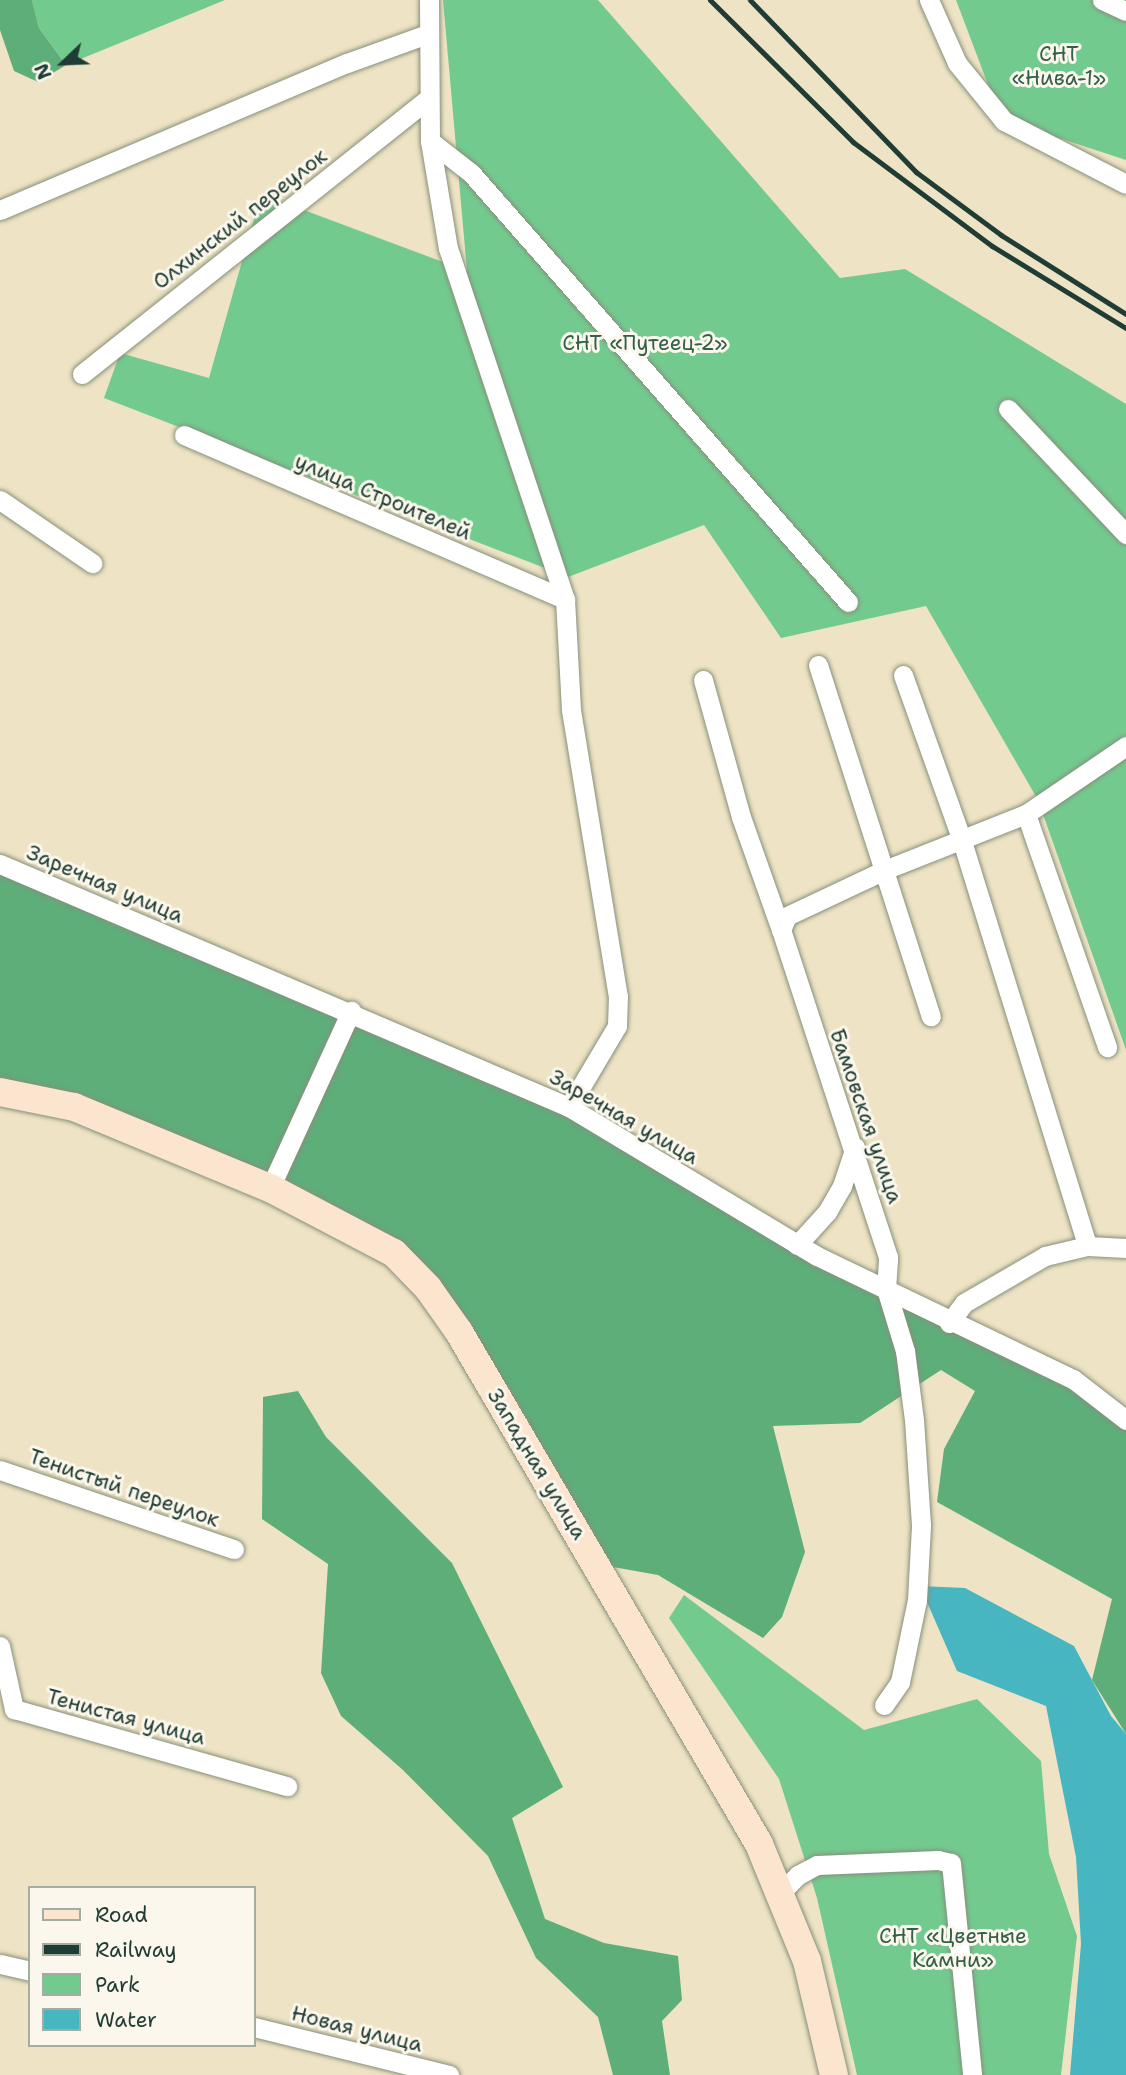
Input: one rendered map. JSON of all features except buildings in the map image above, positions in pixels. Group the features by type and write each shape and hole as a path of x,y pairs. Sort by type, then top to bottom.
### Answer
{"main road":[{"name":"Западная улица","path":"0,1092 74,1107 270,1188 394,1253 428,1288 459,1332 760,1844 807,1961 834,2075"}],"street":[{"path":"429,0 427,100 430,141 454,272 565,599 571,710 618,996 617,1026 569,1107"},
{"path":"929,0 957,63 1004,121 1126,184"},
{"path":"1102,0 1126,11"},
{"path":"0,210 347,63 427,34"},
{"name":"Олхинский переулок","path":"82,374 427,100"},
{"path":"430,141 480,182 848,602"},
{"path":"1008,409 1126,534"},
{"name":"улица Строителей","path":"184,435 565,599"},
{"path":"0,499 92,563"},
{"path":"818,665 887,869 932,1016"},
{"path":"903,675 962,841 1087,1246"},
{"name":"Бамовская улица","path":"704,681 741,817 855,1147 888,1257 886,1289 905,1351 921,1525 909,1647 900,1682 884,1705"},
{"path":"781,930 787,916 887,869 1026,814 1126,746"},
{"path":"1026,814 1107,1047"},
{"name":"Заречная улица","path":"0,864 351,1011 569,1107 797,1245 949,1323 1073,1379 1126,1420"},
{"path":"270,1188 351,1011"},
{"path":"797,1245 827,1212 842,1186 855,1147"},
{"path":"949,1323 964,1303 1004,1277 1045,1256 1087,1246 1126,1248"},
{"name":"Тенистый переулок","path":"0,1469 234,1549"},
{"name":"Тенистая улица","path":"0,1646 14,1709 287,1786"},
{"path":"781,1892 797,1875 817,1865 938,1860 951,1863 972,2075"},
{"path":"0,1964 28,1971"},
{"name":"Новая улица","path":"256,2027 449,2075"}],"green space":[{"path":"0,0 32,0 39,28 66,65 38,82 14,71 0,30"},
{"path":"32,0 225,0 66,65 39,28"},
{"name":"СНТ «Путеец-2»","path":"443,0 598,0 840,278 905,269 1126,404 1126,1050 1038,800 926,606 781,638 704,525 568,577 104,398 120,353 209,378 261,194 467,271"},
{"name":"СНТ «Нива-1»","path":"956,0 1126,0 1126,160 1001,119"},
{"path":"0,864 569,1107 797,1245 1073,1379 1126,1420 1126,1734 1092,1680 1112,1599 937,1502 944,1449 975,1391 941,1370 860,1423 773,1426 805,1552 782,1617 763,1638 658,1575 596,1564 394,1253 0,1092"},
{"path":"298,1391 326,1437 452,1563 563,1787 512,1818 545,1919 604,1943 678,1956 682,2000 662,2021 670,2075 613,2075 598,2017 536,1958 488,1856 403,1770 341,1716 321,1673 328,1564 262,1519 263,1397"},
{"name":"СНТ «Цветные Камни»","path":"684,1595 864,1730 977,1699 1041,1761 1049,1854 1077,1936 1061,2075 857,2075 817,1898 779,1779 669,1618"}],"water":[{"path":"920,1586 965,1588 1074,1646 1111,1716 1126,1734 1126,2075 1070,2075 1081,1944 1076,1857 1046,1706 957,1671"}],"railway":[{"path":"710,0 853,142 992,246 1126,328"},
{"path":"750,0 916,172 1001,235 1126,314"}]}
